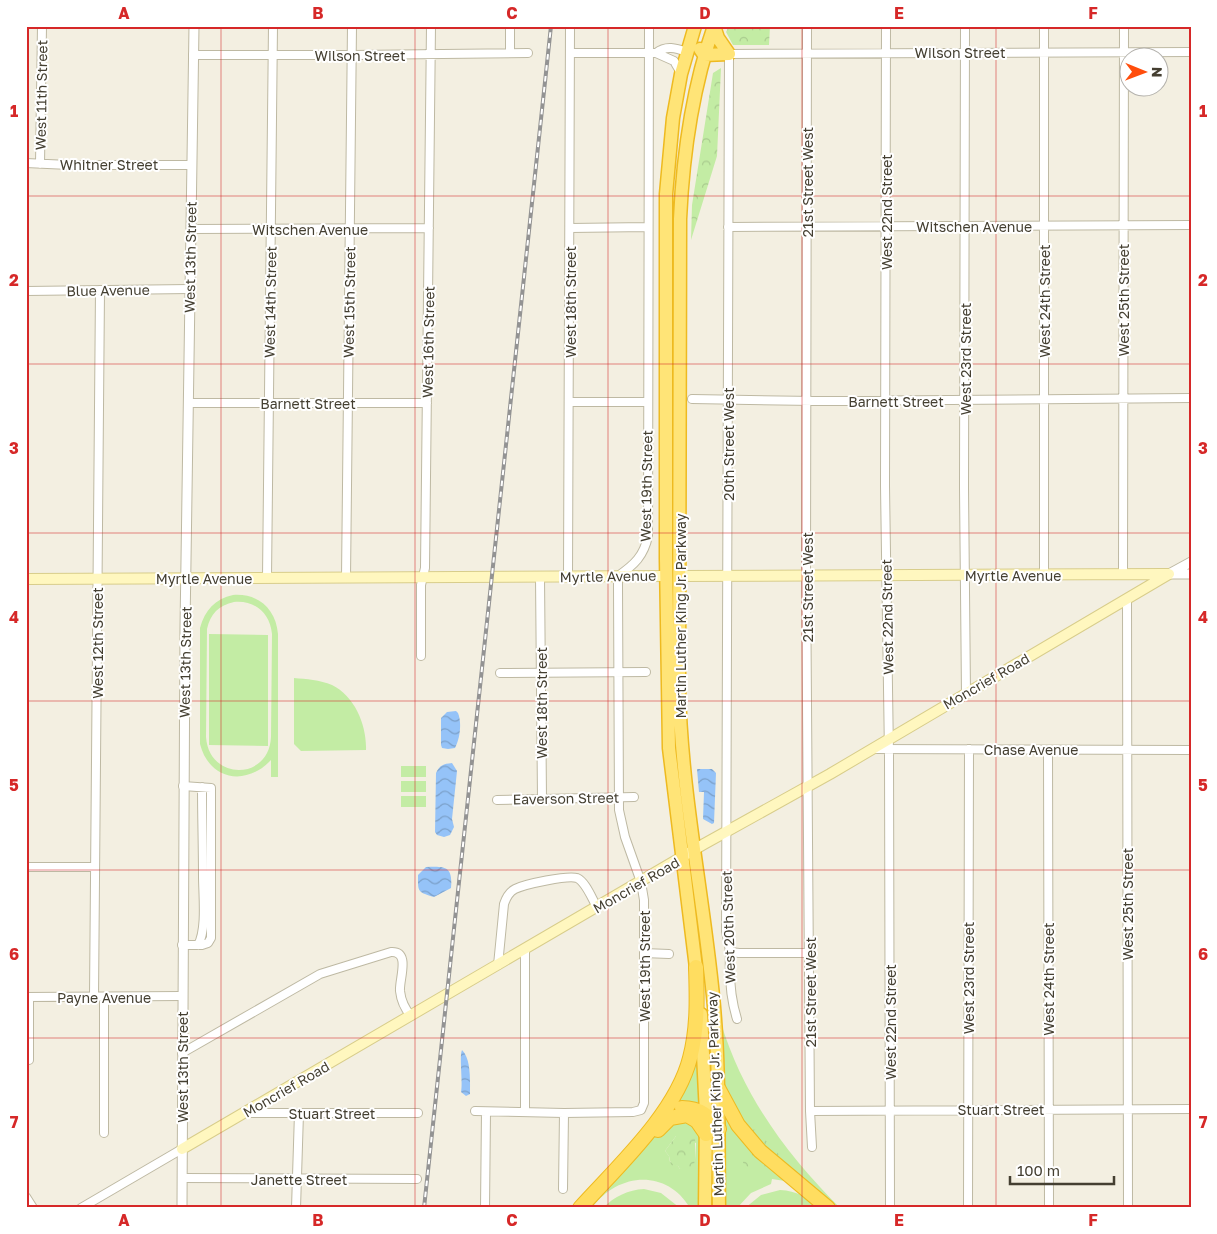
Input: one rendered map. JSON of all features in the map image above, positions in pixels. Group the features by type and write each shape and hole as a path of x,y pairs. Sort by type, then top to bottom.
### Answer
{"highway":[{"name":"Martin Luther King Jr. Parkway","path":"695,26 682,74 670,142 666,194 666,576 668,740 696,967 703,1042 706,1114"},
{"path":"701,26 698,42 701,52 704,55 729,54"},
{"name":"Martin Luther King Jr. Parkway","path":"705,1208 717,1086 713,995 693,851 681,738 679,576 680,219 685,147 691,112 704,55 714,26"},
{"path":"714,26 718,38 729,54"},
{"path":"685,147 692,66 687,52"},
{"path":"580,1208 652,1128 665,1111 684,1076 691,1057 697,1013 696,967"},
{"path":"717,1086 738,1125 760,1151 828,1208"},
{"path":"665,1111 685,1108 699,1110 706,1114 712,1131"},
{"path":"590,1208 662,1124 670,1118 686,1115 712,1131"},
{"name":"Martin Luther King Jr. Parkway","path":"712,1131 719,1208"}],"main road":[{"name":"Myrtle Avenue","path":"679,576 1169,574"},
{"name":"Moncrief Road","path":"182,1149 693,851 871,749 888,743 966,693 1169,574"},
{"name":"Myrtle Avenue","path":"26,579 666,576"}],"street":[{"name":"West 11th Street","path":"40,164 42,26"},
{"name":"West 13th Street","path":"182,1208 183,786 194,26"},
{"name":"West 14th Street","path":"267,578 273,26"},
{"name":"West 15th Street","path":"346,578 352,26"},
{"name":"West 16th Street","path":"421,656 422,578 425,568 431,26"},
{"path":"510,26 510,53"},
{"name":"West 18th Street","path":"568,577 570,26"},
{"name":"West 19th Street","path":"564,1113 633,1112 641,1110 644,1098 644,900 641,882 624,837 619,798 618,576 638,560 646,546 648,536 648,227 652,53 648,26"},
{"name":"21st Street West","path":"807,26 806,576 810,1111 812,1147"},
{"name":"West 22nd Street","path":"886,26 886,576 890,1208"},
{"name":"West 23rd Street","path":"965,26 966,693"},
{"name":"West 24th Street","path":"1044,26 1044,575"},
{"name":"West 25th Street","path":"1124,26 1124,48"},
{"path":"652,53 667,48 687,52"},
{"name":"Wilson Street","path":"729,54 1120,51"},
{"name":"Wilson Street","path":"1170,52 1191,52"},
{"name":"Wilson Street","path":"193,55 528,53"},
{"path":"570,53 652,53 674,61 682,74"},
{"name":"20th Street West","path":"726,833 729,54"},
{"name":"West 25th Street","path":"1123,574 1124,98"},
{"name":"Whitner Street","path":"26,163 192,164"},
{"name":"Witschen Avenue","path":"728,227 1191,225"},
{"path":"570,228 648,227"},
{"name":"Witschen Avenue","path":"191,229 429,228"},
{"name":"Blue Avenue","path":"26,291 190,289"},
{"name":"West 12th Street","path":"94,997 100,290"},
{"name":"Barnett Street","path":"692,399 807,401 1191,398"},
{"path":"570,402 648,402"},
{"name":"Barnett Street","path":"188,403 427,403"},
{"name":"Moncrief Road","path":"1169,574 1191,562"},
{"name":"Myrtle Avenue","path":"1169,574 1191,574"},
{"name":"Myrtle Avenue","path":"666,576 679,576"},
{"name":"West 18th Street","path":"540,577 542,799"},
{"name":"West 25th Street","path":"1127,600 1128,1208"},
{"path":"500,673 646,672"},
{"name":"Chase Avenue","path":"888,743 968,749 1191,750"},
{"name":"West 23rd Street","path":"968,749 968,1208"},
{"name":"West 24th Street","path":"1048,750 1049,1208"},
{"path":"182,945 208,943 211,938 212,927 211,788 183,786"},
{"name":"Eaverson Street","path":"497,800 634,797"},
{"name":"West 20th Street","path":"726,833 726,931 727,942 731,952 729,979 732,1006 737,1019"},
{"path":"26,867 95,867"},
{"path":"498,965 504,904 514,890 558,879 576,878 583,882 597,907"},
{"path":"525,949 525,1112"},
{"path":"182,1053 320,974 395,951 401,955 403,960 400,985 401,996 411,1016"},
{"path":"731,952 810,953"},
{"path":"644,953 669,954"},
{"name":"Payne Avenue","path":"28,997 182,996"},
{"path":"28,997 29,1060"},
{"path":"104,997 104,1133"},
{"name":"Stuart Street","path":"810,1111 1191,1109"},
{"path":"475,1111 564,1113 563,1189"},
{"path":"296,1208 299,1112"},
{"path":"486,1112 486,1208"},
{"name":"Stuart Street","path":"245,1113 418,1113"},
{"name":"Moncrief Road","path":"85,1207 182,1149"},
{"name":"Janette Street","path":"182,1178 417,1179"},
{"path":"26,1197 33,1208"}],"green space":[{"path":"729,26 770,26 769,45 733,45 726,32"},
{"path":"721,68 717,156 691,240 692,205 713,73"},
{"path":"242,595 258,600 269,610 277,625 278,777 271,777 271,760 261,769 251,774 230,776 220,772 211,765 200,744 200,628 212,606 227,597","holes":["229,603 249,603 260,609 265,614 271,627 271,737 268,751 260,762 250,768 239,770 227,768 217,762 210,751 206,737 207,629 210,619 216,611"]},
{"path":"209,634 268,635 268,746 209,745"},
{"path":"294,678 327,683 347,696 362,722 366,750 301,751 294,744"},
{"path":"401,766 426,766 426,777 401,777"},
{"path":"401,781 426,781 426,792 401,792"},
{"path":"401,796 426,796 426,807 401,807"},
{"path":"721,1023 730,1050 754,1100 802,1167 840,1208 831,1208 798,1183 772,1179 771,1184 751,1193 737,1208 726,1208 725,1071"},
{"path":"697,1046 700,1094 699,1208 690,1208 680,1195 668,1186 655,1181 641,1180 628,1182 614,1188 602,1196 592,1208 585,1208 651,1136","holes":["676,1136 696,1143 695,1160 680,1169 670,1162 669,1156 665,1151"]},
{"path":"750,1129 756,1130 787,1163 770,1170 758,1171 743,1163 745,1152 754,1151 746,1133"},
{"path":"687,1134 695,1138 695,1160 693,1168 680,1169 678,1166 671,1165 669,1156 665,1151 676,1136"},
{"path":"644,1189 661,1193 680,1208 603,1208 622,1194"},
{"path":"780,1190 802,1195 820,1208 790,1206 785,1208 745,1208 761,1195"}],"water":[{"path":"456,711 460,726 457,744 455,748 442,748 441,718 447,712"},
{"path":"452,763 457,771 452,819 454,827 450,835 444,837 437,835 435,832 436,773 442,765"},
{"path":"697,769 712,769 716,773 714,823 712,824 703,819 704,792 699,792"},
{"path":"426,867 443,867 449,871 451,875 451,888 434,897 421,892 418,875"},
{"path":"462,1050 467,1059 469,1069 470,1094 466,1096 461,1092"}],"railway":[{"path":"424,1208 551,26"}]}
